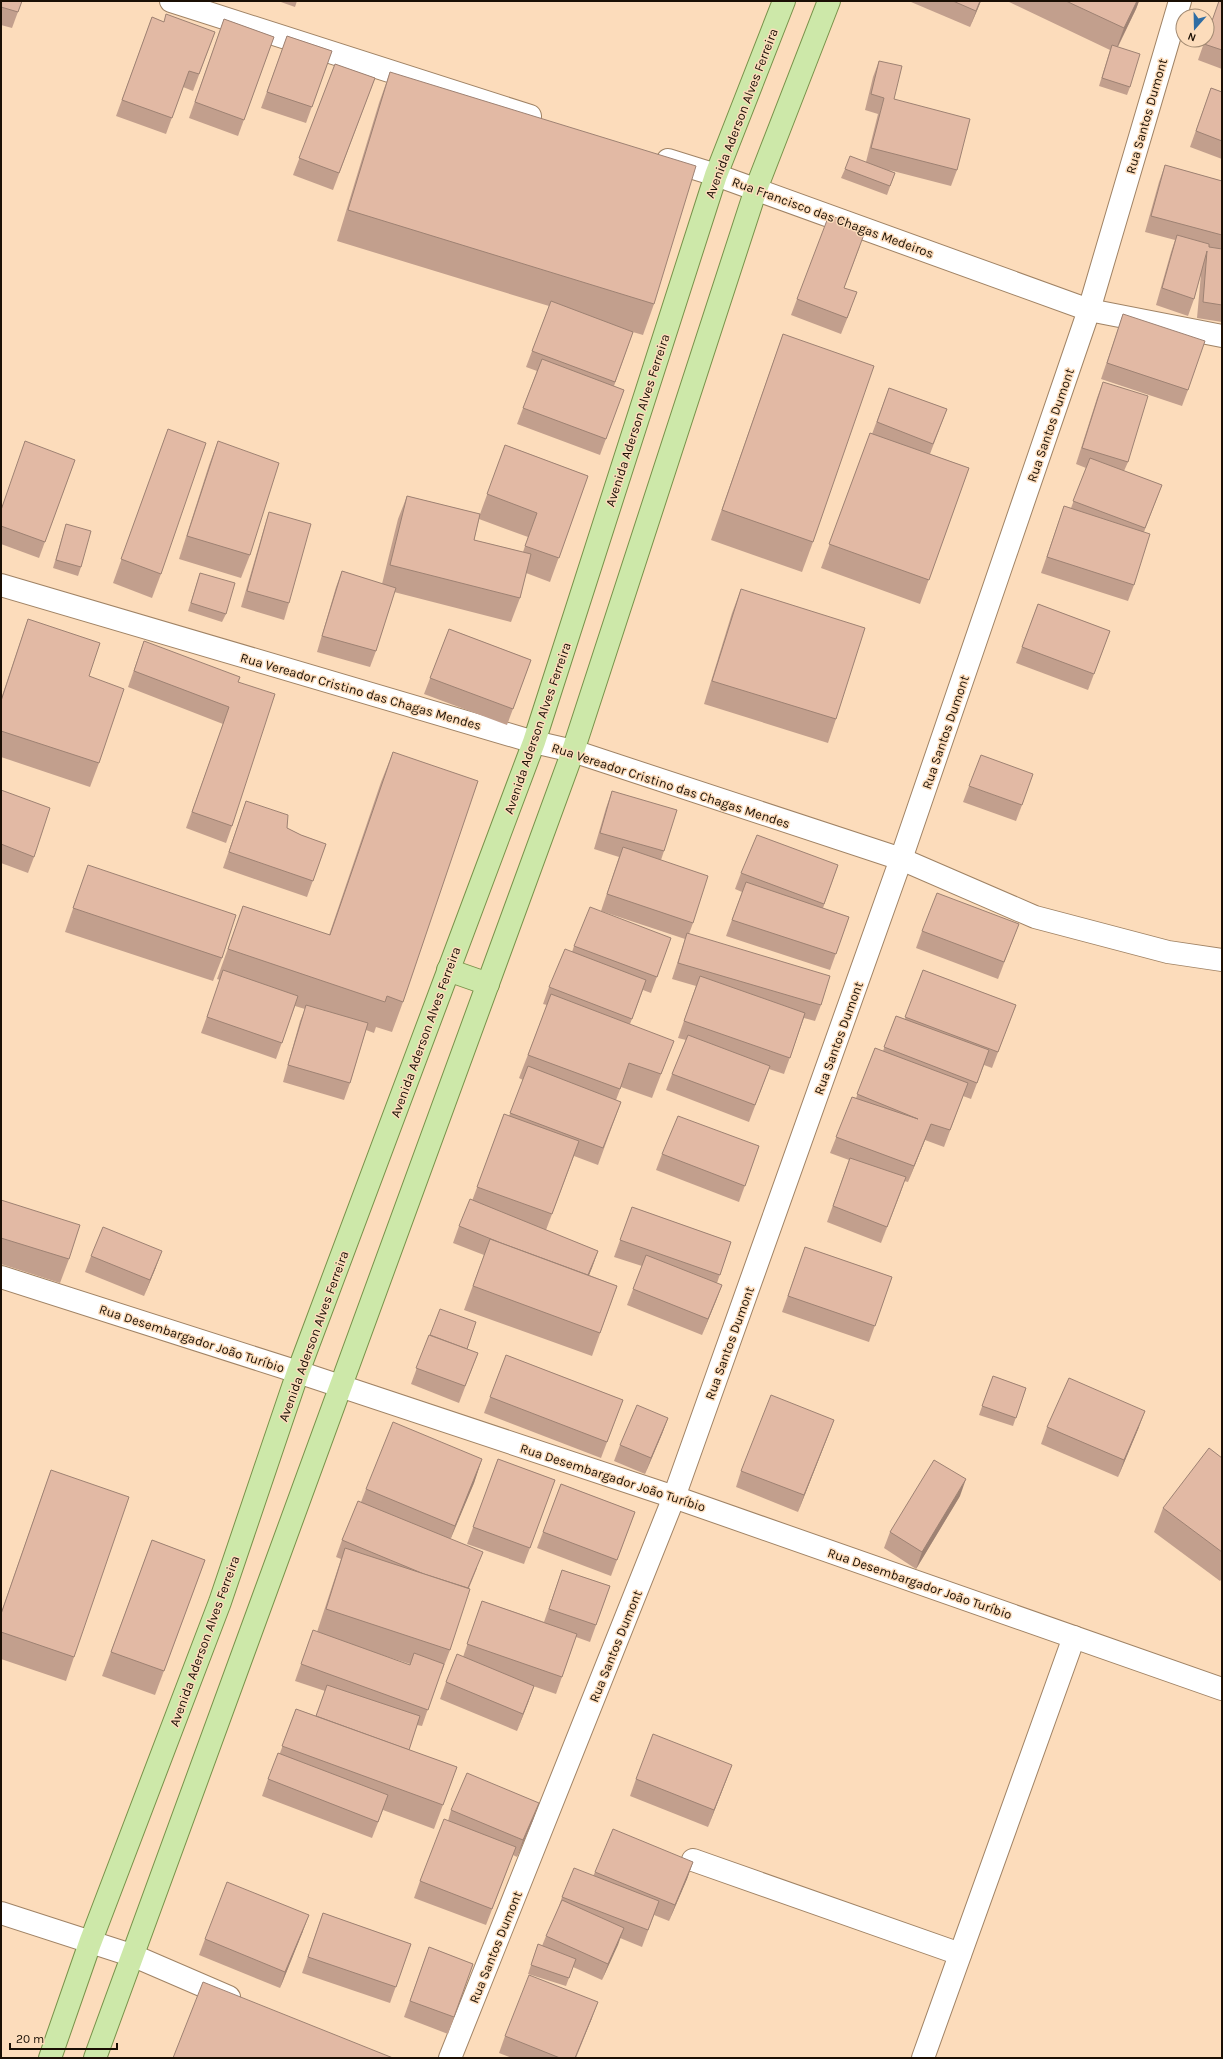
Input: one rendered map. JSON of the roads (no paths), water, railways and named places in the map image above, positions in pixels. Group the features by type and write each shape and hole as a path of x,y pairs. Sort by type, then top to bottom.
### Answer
{"main road":[{"name":"Avenida Aderson Alves Ferreira","path":"50,2058 90,1943 220,1602 298,1372 534,742 716,175 784,1"},
{"path":"95,2058 134,1956 340,1387 573,751 756,189 829,1"},
{"path":"448,970 488,984"}],"street":[{"path":"171,1 550,122"},
{"name":"Rua Santos Dumont","path":"450,2058 674,1497 901,859 1089,310 1180,1"},
{"name":"Rua Francisco das Chagas Medeiros","path":"648,153 756,189 1089,310 1222,336"},
{"name":"Rua Vereador Cristino das Chagas Mendes","path":"1,585 534,742 573,751 901,859 1035,917 1168,952 1222,960"},
{"name":"Rua Desembargador João Turíbio","path":"1,1277 298,1372 674,1497 1222,1689"},
{"path":"923,2058 1074,1637"},
{"path":"693,1860 960,1954"},
{"path":"1,1914 134,1956 248,2005"}]}
